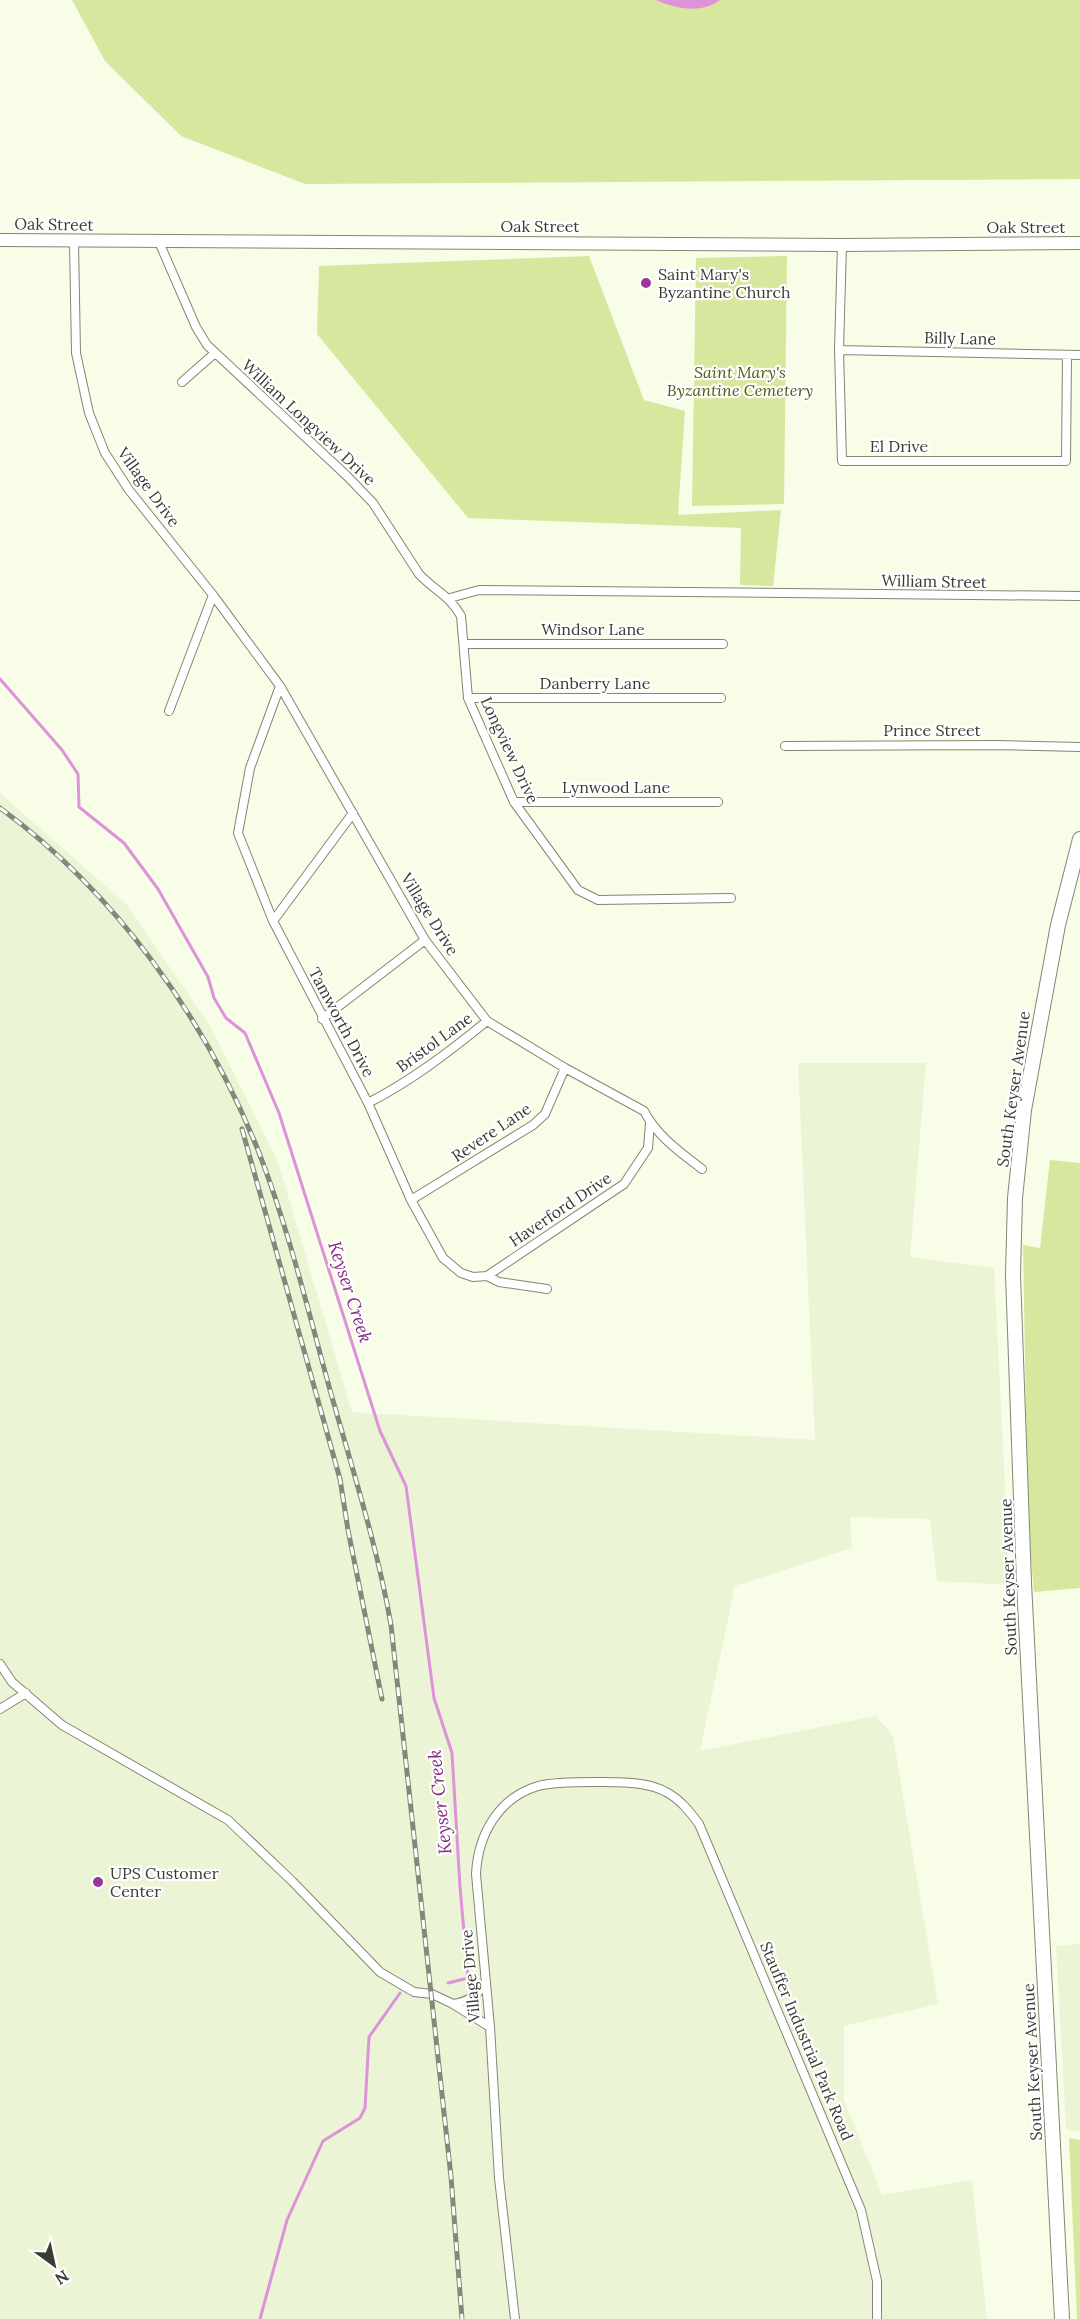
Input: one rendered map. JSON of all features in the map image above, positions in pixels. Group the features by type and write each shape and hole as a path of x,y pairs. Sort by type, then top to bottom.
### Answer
{"main road":[{"name":"South Keyser Avenue","path":"1062,2319 1024,1583 1013,1275 1015,1198 1024,1110 1058,925 1080,839"}],"street":[{"name":"Oak Street","path":"0,240 842,245 1080,243"},
{"name":"Village Drive","path":"74,242 76,353 89,413 105,453 129,490 213,595 280,686 425,940 487,1021 565,1068 632,1102 644,1111 650,1123 670,1144 702,1169"},
{"name":"William Longview Drive","path":"159,242 196,327 207,345 373,503 419,574 450,598"},
{"name":"El Drive","path":"842,245 839,350 842,461 1066,461 1067,355"},
{"name":"Billy Lane","path":"839,350 1080,355"},
{"path":"182,382 215,353"},
{"name":"William Street","path":"450,598 479,590 1080,596"},
{"path":"169,711 213,595"},
{"name":"Longview Drive","path":"450,598 462,616 468,698 514,802 578,890 598,900 731,898"},
{"name":"Windsor Lane","path":"464,644 723,644"},
{"name":"Tamworth Drive","path":"280,686 250,768 238,833 273,921 322,1019 368,1103 411,1200 443,1258 461,1273 487,1276 499,1282 547,1289"},
{"name":"Danberry Lane","path":"468,698 721,698"},
{"name":"Prince Street","path":"785,746 1080,747"},
{"name":"Lynwood Lane","path":"514,802 718,802"},
{"path":"273,921 353,813"},
{"path":"322,1019 425,940"},
{"name":"Bristol Lane","path":"368,1103 395,1089 487,1021"},
{"name":"Revere Lane","path":"411,1200 533,1125 545,1114 565,1068"},
{"name":"Haverford Drive","path":"487,1276 624,1184 648,1148 650,1123"},
{"path":"0,1664 12,1682 62,1725 228,1820 292,1881 380,1972 414,1992 432,1994 453,2004 490,2027"},
{"path":"0,1710 26,1694"},
{"name":"Village Drive","path":"515,2319 499,2178 490,2027 476,1874 481,1840 497,1812 521,1793 539,1786 592,1782 644,1784 666,1792"},
{"name":"Stauffer Industrial Park Road","path":"666,1792 683,1804 699,1824 861,2210 877,2282 877,2319"},
{"path":"453,2004 465,2003 472,1999 486,1984"}],"shaded area":[{"path":"656,0 720,0 705,7 689,9"},
{"path":"0,793 127,905 210,1026 278,1162 352,1412 815,1440 798,1063 926,1063 910,1257 994,1268 1010,1585 937,1581 930,1519 850,1517 852,1548 735,1586 700,1751 876,1716 893,1736 938,2004 844,2026 844,2100 882,2195 972,2180 987,2319 0,2319"},
{"path":"1080,1944 1080,2132 1066,2129 1056,1946"}],"green space":[{"path":"72,0 1080,0 1080,179 305,184 181,136 105,61"},
{"path":"589,256 644,400 685,411 678,515 781,510 773,586 740,585 741,528 468,518 317,334 319,266"},
{"name":"Saint Mary's Byzantine Cemetery","path":"787,256 784,504 692,506 696,258"},
{"path":"1050,1160 1080,1163 1080,1588 1034,1592 1028,1526 1023,1245 1040,1248"},
{"path":"1069,2138 1080,2140 1080,2319 1077,2319"}],"waterway":[{"name":"Keyser Creek","path":"0,679 62,750 78,774 79,807 124,843 158,889 208,977 214,998 226,1018 245,1033 279,1113 380,1431 406,1486 434,1698 452,1753 468,1978 448,1983"},
{"name":"Keyser Creek","path":"260,2319 287,2220 323,2141 360,2118 365,2108 369,2037 400,1993"}],"railway":[{"path":"0,808 42,841 118,918 152,961 183,1006 212,1053 236,1101 269,1179 288,1239 371,1536 391,1625 451,2177 462,2319"},
{"path":"242,1129 340,1479 382,1699"}],"place":[{"name":"Saint Mary's Byzantine Church","path":"646,283"},
{"name":"UPS Customer Center","path":"98,1882"}]}
